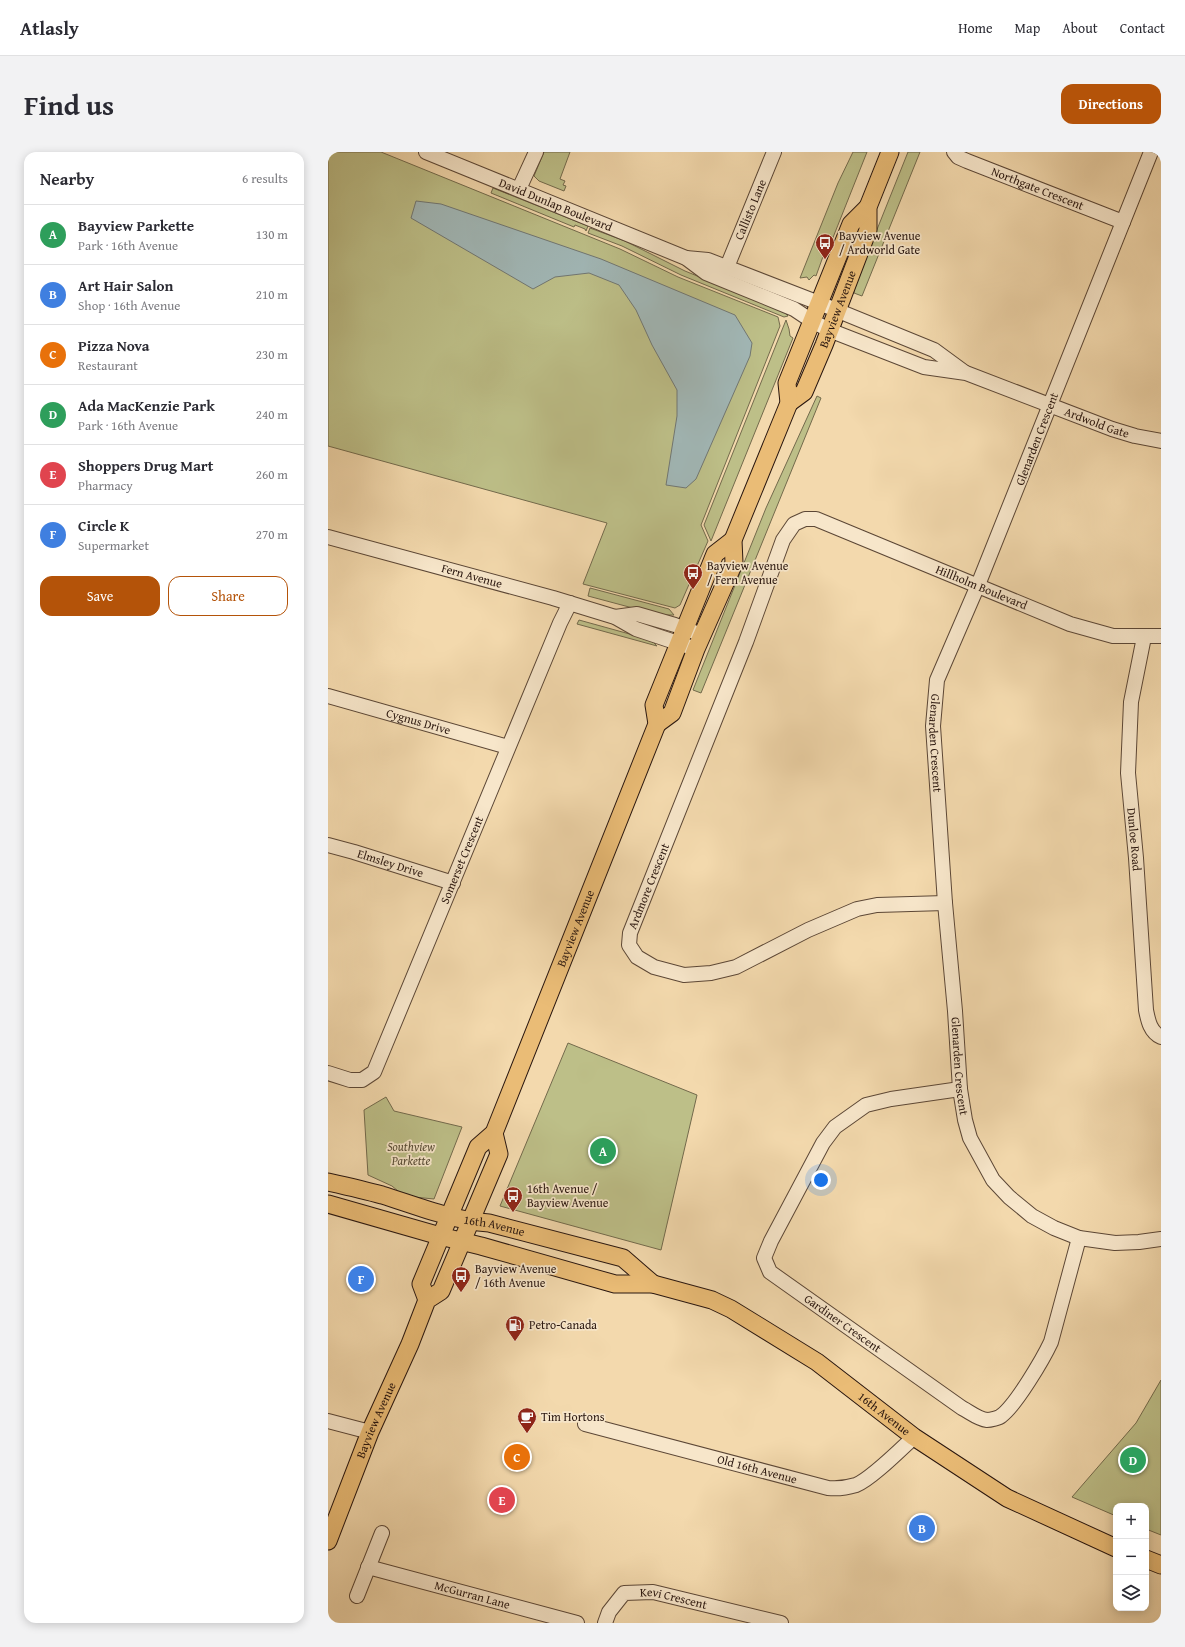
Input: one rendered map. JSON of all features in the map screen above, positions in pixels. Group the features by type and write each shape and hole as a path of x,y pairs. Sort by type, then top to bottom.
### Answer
{"main road":[{"name":"Bayview Avenue","path":"789,403 804,392 829,330 868,230 868,207 890,152"},
{"name":"Bayview Avenue","path":"328,1541 370,1432 410,1344 427,1300 421,1284 448,1216 478,1147 494,1133 657,724 672,712 699,642 734,563 733,540 789,403 787,383 851,224 868,207"},
{"name":"Bayview Avenue","path":"657,724 654,705 715,554 733,540"},
{"path":"427,1300 441,1291 499,1154 494,1133"},
{"name":"16th Avenue","path":"328,1182 470,1222 488,1223 624,1258 653,1284"},
{"name":"16th Avenue","path":"328,1204 615,1284 653,1284 712,1300 731,1309 817,1362 914,1437 1007,1498 1113,1547"},
{"path":"1149,1560 1161,1564"}],"street":[{"name":"David Dunlap Boulevard","path":"426,152 686,258 706,274 794,309 812,321"},
{"path":"519,189 536,152"},
{"name":"Callisto Lane","path":"727,267 774,152"},
{"name":"Northgate Crescent","path":"954,152 958,157 1123,222"},
{"name":"Glenarden Crescent","path":"1151,152 978,585 937,680 933,726 960,1089 965,1120 970,1138 993,1180 1009,1197 1032,1216 1054,1228 1079,1238 1116,1243 1139,1242 1161,1238"},
{"name":"David Dunlap Boulevard","path":"686,258 708,260 837,310"},
{"name":"Ardwold Gate","path":"837,310 934,350 966,373"},
{"name":"Ardwold Gate","path":"812,321 829,330 924,367 966,373 1112,429 1161,441"},
{"name":"Hillholm Boulevard","path":"806,519 816,519 1070,624 1113,636 1161,636"},
{"name":"Ardmore Crescent","path":"806,519 794,524 783,540 746,642 630,933 629,945 637,957 654,967 684,975 711,973 736,966 808,930 857,909 877,905 945,903"},
{"name":"Fern Avenue","path":"328,537 570,603 615,617 637,614 699,642"},
{"name":"Somerset Crescent","path":"328,1074 350,1080 362,1080 374,1072 508,747 560,623 570,603"},
{"name":"Dunloe Road","path":"1144,637 1130,710 1128,773 1136,858 1146,1010 1150,1027 1161,1037"},
{"name":"Cygnus Drive","path":"328,696 508,747"},
{"name":"Elmsley Drive","path":"328,845 453,883"},
{"name":"Gardiner Crescent","path":"960,1089 891,1099 866,1105 835,1127 823,1142 771,1241 764,1258 770,1272 962,1408 976,1416 988,1420 1001,1416 1014,1402 1046,1353 1051,1342 1079,1238"},
{"path":"328,1421 370,1432"},
{"name":"Old 16th Avenue","path":"585,1424 828,1488 842,1489 858,1484 879,1468 914,1437"},
{"path":"357,1596 382,1533"},
{"name":"McGurran Lane","path":"368,1567 577,1623"},
{"name":"Kevi Crescent","path":"605,1623 609,1612 624,1593 640,1592 653,1592 781,1623"}],"green space":[{"path":"328,152 381,152 620,249 678,277 778,317 780,326 701,525 708,541 680,605 675,608 583,584 607,523 328,446"},
{"path":"544,152 570,152 560,179 565,181 563,185 566,186 564,191 539,181 534,176"},
{"path":"853,152 867,152 830,245 827,251 825,251 816,276 814,275 809,280 807,277 800,278 838,183"},
{"path":"908,152 920,152 862,296 854,293 854,287"},
{"path":"493,188 588,226 586,231 585,229 575,225 574,227 491,193"},
{"path":"590,228 625,241 685,271 783,311 788,316 784,317 681,275 622,246 588,233"},
{"path":"786,320 790,336 793,338 711,541 704,525"},
{"path":"817,396 821,398 701,693 693,690 766,508"},
{"path":"590,588 669,609 674,615 659,615 588,596"},
{"path":"579,620 644,638 653,642 657,646 577,624"},
{"path":"568,1043 697,1095 661,1250 500,1206"},
{"name":"Southview Parkette","path":"386,1097 394,1111 462,1127 434,1199 404,1196 392,1186 368,1175 364,1110"},
{"path":"1161,1380 1161,1535 1149,1530 1149,1503 1113,1503 1113,1515 1072,1497 1136,1423"}],"shaded area":[{"path":"416,201 441,204 601,259 735,315 752,343 750,356 696,479 686,488 666,485 677,416 677,390 652,345 636,310 619,285 589,273 555,277 533,289 411,218"}],"place":[{"name":"Bayview Avenue / Ardworld Gate","path":"825,260"},
{"name":"Bayview Avenue / Fern Avenue","path":"693,590"},
{"name":"Bayview Parkette","path":"603,1151"},
{"name":"16th Avenue / Bayview Avenue","path":"513,1213"},
{"name":"Circle K","path":"361,1279"},
{"name":"Bayview Avenue / 16th Avenue","path":"461,1293"},
{"name":"Petro-Canada","path":"515,1342"},
{"name":"Tim Hortons","path":"527,1434"},
{"name":"Pizza Nova","path":"517,1457"},
{"name":"Ada MacKenzie Park","path":"1133,1460"},
{"name":"Shoppers Drug Mart","path":"502,1500"},
{"name":"Art Hair Salon","path":"922,1528"}]}
